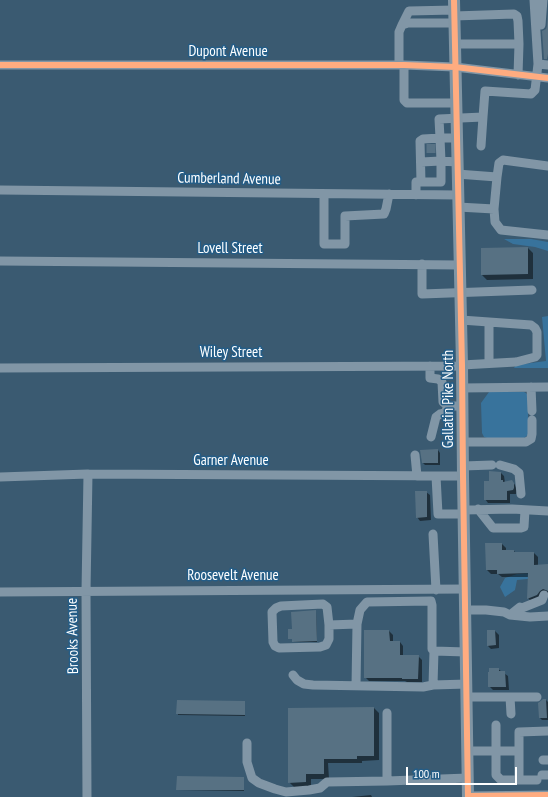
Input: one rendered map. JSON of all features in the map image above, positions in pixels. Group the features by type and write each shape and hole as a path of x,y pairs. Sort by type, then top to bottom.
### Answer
{"main road":[{"name":"Gallatin Pike North","path":"454,12 461,292 468,796"}],"street":[{"path":"481,146 485,91 530,94 535,90 538,64 534,0"},
{"path":"541,25 543,0"},
{"path":"456,103 407,103 404,100 399,32 409,11 454,12 475,15 514,14 517,16 518,21 518,75"},
{"path":"402,25 454,12"},
{"path":"455,44 519,44"},
{"path":"538,64 548,65"},
{"name":"Dupont Avenue","path":"0,65 402,65 455,67 548,78"},
{"path":"442,195 441,161 434,140 439,119 483,118"},
{"path":"421,182 420,141 457,138"},
{"path":"421,162 431,158 457,168 497,177"},
{"path":"548,166 503,160 499,163 494,209 495,222 501,230 548,235"},
{"path":"416,195 416,182 442,182"},
{"name":"Cumberland Avenue","path":"0,190 442,195 458,201 494,209"},
{"path":"324,194 324,244 345,244 345,216 384,214 389,194"},
{"name":"Lovell Street","path":"0,261 460,265"},
{"path":"422,264 422,294 532,290"},
{"path":"461,320 489,322 489,363"},
{"name":"Wiley Street","path":"0,368 462,366 516,362 535,357 537,355 537,332 531,325 489,322"},
{"path":"430,366 430,378 438,379 442,382 443,402 448,406 462,406"},
{"path":"463,442 526,442 530,439 532,434 531,387"},
{"path":"462,388 548,387"},
{"path":"431,437 436,417 445,413 448,406"},
{"path":"416,455 417,476"},
{"name":"Garner Avenue","path":"0,477 88,474 436,476 496,465 514,469 519,473 521,494"},
{"name":"Brooks Avenue","path":"87,797 88,699 86,591 88,474"},
{"path":"436,476 438,514 464,512 478,509 548,511"},
{"path":"478,509 493,528 524,527 526,510"},
{"path":"433,534 436,590"},
{"name":"Roosevelt Avenue","path":"0,592 465,589"},
{"path":"510,615 520,607 522,608 539,602 542,600 544,595"},
{"path":"356,686 357,624 360,610 367,602 431,601 432,648 434,652 433,685"},
{"path":"323,604 327,607 329,625 329,639 326,645 320,647 279,648 275,646 273,642 272,612 281,606 323,604"},
{"path":"466,610 504,612 510,615 548,616"},
{"path":"329,625 357,624"},
{"path":"434,652 466,652"},
{"path":"293,675 297,680 304,684 313,685 423,687 433,685 467,684"},
{"path":"467,697 538,697"},
{"path":"510,697 511,714"},
{"path":"387,713 387,781"},
{"path":"496,725 496,775 498,778 501,780 523,780 542,777"},
{"path":"527,795 523,780 518,734 519,732 548,731"},
{"path":"247,743 248,762 252,778 259,783 286,792 320,788 327,782 468,778"},
{"path":"468,751 519,750"},
{"path":"468,796 548,795"}],"shaded area":[{"path":"504,239 531,239 548,242 548,251 535,247 513,244"},
{"path":"548,316 548,368 514,368 516,365 546,361 542,317"},
{"path":"489,392 526,393 528,396 528,435 524,438 490,439 484,437 482,433 481,403"},
{"path":"548,572 548,577 517,580 515,590 505,597 500,587 505,578 517,574"}],"building":[{"path":"548,13 548,54 547,59 544,59 542,31 546,29 547,26"},
{"path":"528,247 528,274 481,275 481,248"},
{"path":"438,449 438,463 422,463 420,450"},
{"path":"489,471 501,472 501,480 503,480 503,482 512,480 514,483 513,490 507,491 507,500 484,500 484,481 489,481"},
{"path":"415,491 427,491 427,517 416,518"},
{"path":"485,543 502,543 502,550 514,550 514,552 534,552 534,565 548,564 548,591 543,589 537,595 527,599 528,573 497,574 497,570 486,570"},
{"path":"316,610 317,641 292,642 292,639 288,639 288,629 292,629 291,612"},
{"path":"364,630 389,630 390,641 400,641 400,655 419,655 418,679 364,678"},
{"path":"487,630 495,630 496,645 487,646"},
{"path":"489,668 499,668 499,671 505,671 506,687 488,687"},
{"path":"543,699 546,699 547,718 539,718 538,703"},
{"path":"177,700 245,701 245,715 176,714"},
{"path":"374,707 374,756 357,756 357,759 324,759 324,774 306,774 306,782 288,783 288,708"},
{"path":"177,776 244,777 244,790 176,790"}],"tunnel":[{"path":"431,144 431,156"}],"cycle path":[{"path":"454,0 462,365 468,797"},
{"path":"0,65 404,65 455,67 548,78"},
{"path":"468,796 548,795"}]}
